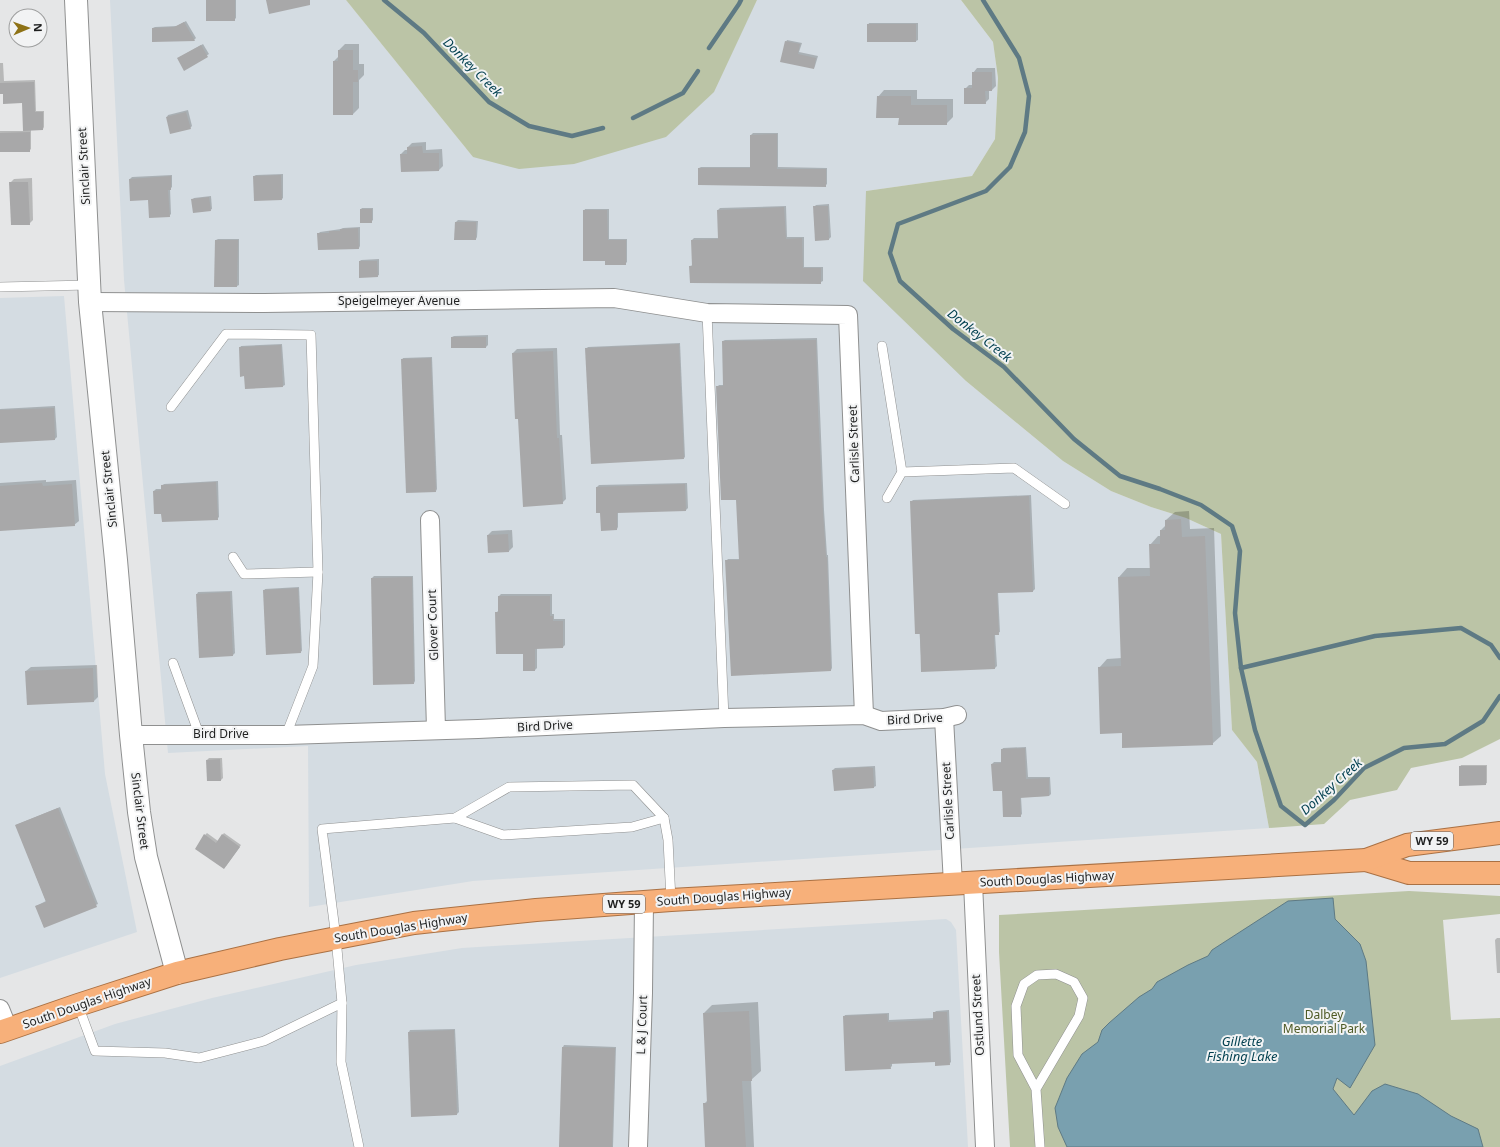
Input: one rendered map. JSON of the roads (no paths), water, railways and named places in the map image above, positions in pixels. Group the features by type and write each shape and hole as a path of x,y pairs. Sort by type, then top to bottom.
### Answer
{"highway":[{"name":"South Douglas Highway","path":"4,1031 78,1005 177,973 211,964 414,923 536,910 671,900 1366,860 1407,845 1500,833"},
{"name":"South Douglas Highway","path":"1366,860 1409,873 1500,873"}],"street":[{"name":"Sinclair Street","path":"76,0 90,293 116,560 131,735 139,812 146,857 177,973"},
{"name":"Speigelmeyer Avenue","path":"90,293 264,303 614,298 707,313"},
{"name":"Carlisle Street","path":"707,313 848,315 864,715"},
{"name":"Glover Court","path":"430,520 436,729"},
{"name":"Bird Drive","path":"131,735 286,735 436,729 478,729 724,718 864,715 881,721 950,717"},
{"name":"Carlisle Street","path":"950,717 963,884"},
{"name":"Ostlund Street","path":"963,884 985,1147"},
{"name":"L & J Court","path":"638,1147 643,993 644,902"},
{"path":"0,1009 4,1031"}],"lane":[{"path":"0,287 90,293"},
{"path":"707,313 724,718"},
{"path":"171,407 226,334 311,335 318,572 313,666 286,735"},
{"path":"882,346 902,472 887,498"},
{"path":"902,472 1014,468 1065,504"},
{"path":"233,557 244,574 318,572"},
{"path":"173,663 199,734"},
{"path":"455,818 509,787 633,785 664,818 668,840 671,900"},
{"path":"359,1147 341,1062 342,1003 336,938 322,829 455,818 503,835 632,827 664,818"},
{"path":"1036,1089 1079,1016 1083,998 1074,982 1056,974 1037,975 1024,984 1016,1006 1018,1055 1036,1089 1040,1147"},
{"path":"78,1005 95,1051 165,1052 199,1058 264,1041 342,1003"}],"water":[{"name":"Gillette Fishing Lake","path":"1333,898 1335,919 1360,944 1366,961 1375,1045 1350,1088 1337,1078 1333,1089 1354,1115 1372,1091 1385,1084 1418,1094 1451,1116 1478,1129 1483,1147 1067,1147 1058,1127 1055,1108 1067,1078 1082,1054 1098,1042 1102,1030 1109,1023 1139,997 1152,989 1157,982 1208,956 1212,950 1288,901"}],"waterway":[{"name":"Donkey Creek","path":"384,0 424,33 489,102 529,126 572,136 603,128"},
{"name":"Donkey Creek","path":"709,48 741,0"},
{"name":"Donkey Creek","path":"983,0 1019,58 1029,96 1025,132 1010,167 986,191 898,224 890,253 900,281 953,329 1004,367 1074,439 1120,476 1160,489 1201,505 1232,526 1240,551 1235,613 1241,668 1255,730 1281,806 1305,825 1334,800 1364,768 1404,748 1445,744 1483,721 1500,696"},
{"name":"Donkey Creek","path":"633,118 683,93 698,71"},
{"name":"Donkey Creek","path":"1241,668 1375,636 1461,628 1491,645 1500,658"}],"park label":[{"name":"Dalbey Memorial Park","path":"1324,1022"}]}
